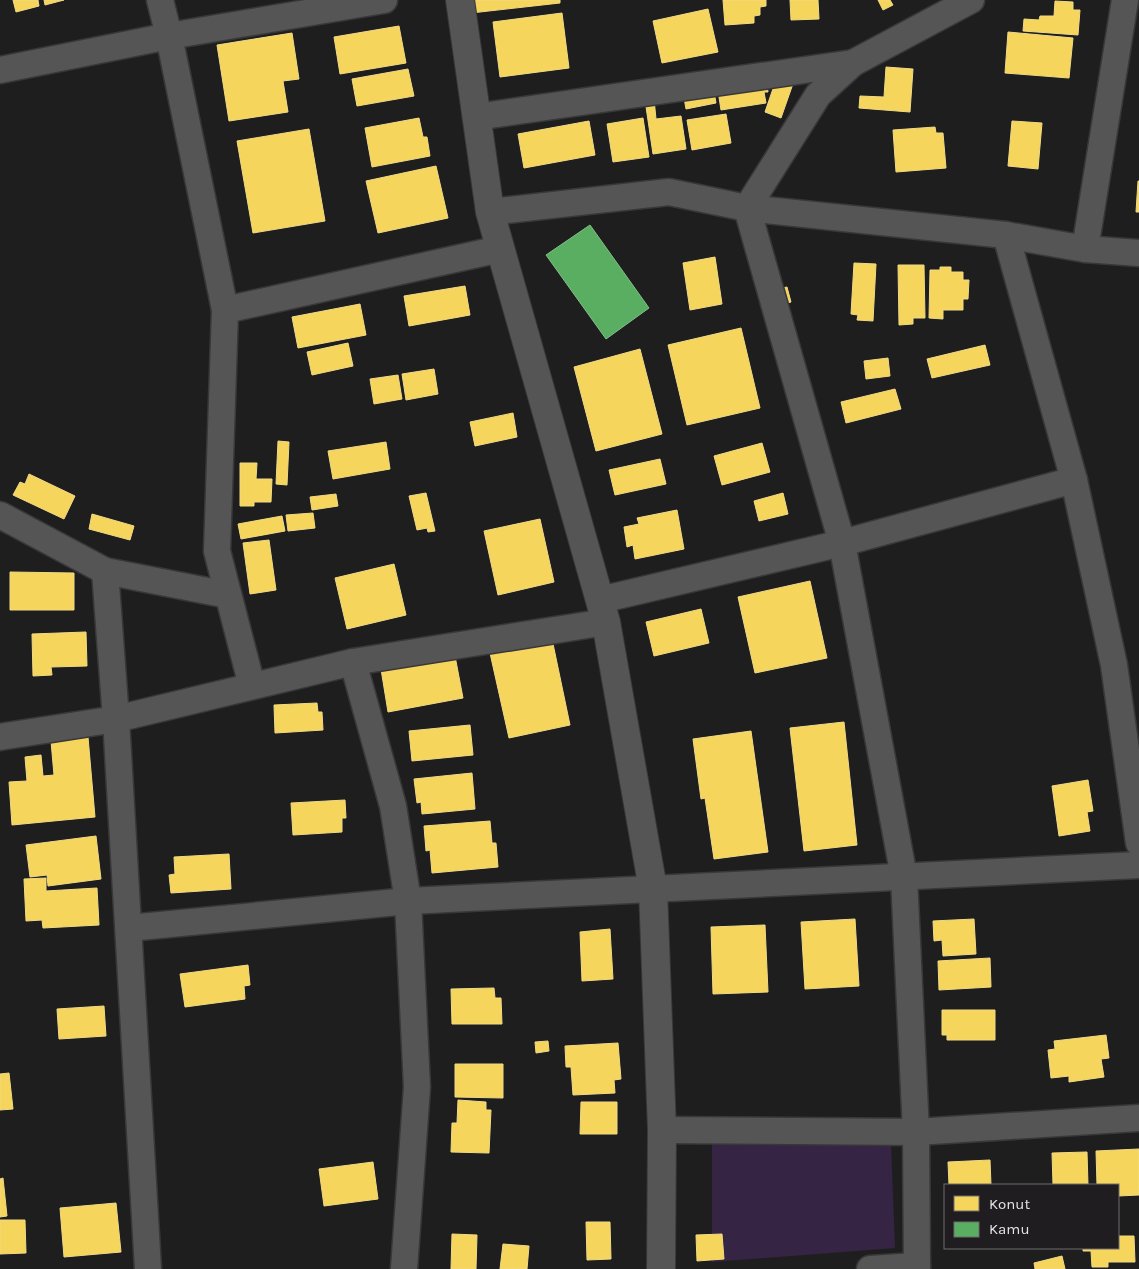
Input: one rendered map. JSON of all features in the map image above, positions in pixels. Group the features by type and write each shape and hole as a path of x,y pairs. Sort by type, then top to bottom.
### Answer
{"street":[{"path":"160,0 225,310 217,551 252,686"},
{"path":"0,70 169,36 384,0"},
{"path":"460,0 490,212 603,611 653,889 662,1130 661,1269"},
{"path":"870,1269 916,1267 916,1132 904,877 842,543 747,208 818,95 853,62 971,0"},
{"path":"1085,249 1124,0"},
{"path":"476,116 853,62"},
{"path":"490,212 668,192 747,208 1006,236 1085,249 1139,254"},
{"path":"1006,236 1074,480 1114,665 1139,843"},
{"path":"225,310 500,249"},
{"path":"0,737 116,719 353,662 603,611 1074,480"},
{"path":"0,515 105,571 228,595"},
{"path":"105,571 129,928 148,1269"},
{"path":"353,662 393,806 408,902 417,1087 404,1269"},
{"path":"129,928 408,902 1139,865"},
{"path":"662,1130 916,1132 1139,1118"}],"shaded area":[{"path":"891,1143 895,1248 712,1262 712,1144"}],"building: Konut":[{"path":"13,0 38,0 39,6 16,12"},
{"path":"44,0 64,0 45,5"},
{"path":"470,0 560,0 560,3 471,13"},
{"path":"723,0 766,0 766,6 760,7 760,15 754,16 754,23 725,25"},
{"path":"790,0 818,0 819,19 791,20"},
{"path":"878,0 890,0 893,5 883,10"},
{"path":"1055,1 1073,2 1073,10 1080,10 1078,35 1023,31 1024,19 1039,20 1040,16 1054,16"},
{"path":"708,9 718,52 662,63 653,21"},
{"path":"562,13 569,68 500,77 493,22"},
{"path":"399,26 406,63 340,74 334,37"},
{"path":"1008,32 1073,38 1069,78 1005,73"},
{"path":"292,33 299,79 283,81 288,112 229,121 217,45"},
{"path":"886,67 913,69 910,112 859,108 860,96 884,97"},
{"path":"408,69 414,96 357,106 352,79"},
{"path":"777,77 795,78 781,118 765,112"},
{"path":"717,84 767,84 768,92 764,92 766,103 721,110"},
{"path":"713,86 716,103 686,109 683,92"},
{"path":"654,99 656,119 681,116 686,149 653,154 645,100"},
{"path":"726,114 731,143 692,150 687,120"},
{"path":"419,118 423,137 427,137 430,156 372,167 365,128"},
{"path":"643,118 649,157 613,162 607,124"},
{"path":"589,121 595,155 524,168 518,134"},
{"path":"1012,121 1042,123 1038,169 1008,166"},
{"path":"935,127 936,133 943,133 946,168 896,172 893,130"},
{"path":"309,129 325,221 253,233 237,141"},
{"path":"436,166 448,218 378,233 366,181"},
{"path":"1138,181 1139,212 1136,212"},
{"path":"715,257 722,304 690,310 683,263"},
{"path":"854,263 876,264 873,321 857,320 858,315 851,314"},
{"path":"898,265 924,265 925,318 913,318 913,324 899,325"},
{"path":"940,267 951,267 951,272 963,272 963,280 969,280 968,299 963,299 963,310 943,310 943,319 929,318 930,270 940,270"},
{"path":"465,286 470,315 409,326 404,296"},
{"path":"787,287 791,302 781,305 777,289"},
{"path":"360,304 366,335 298,348 292,317"},
{"path":"741,328 760,408 687,425 668,345"},
{"path":"348,343 353,366 312,375 307,352"},
{"path":"985,345 990,365 932,378 927,359"},
{"path":"640,349 662,434 596,451 574,367"},
{"path":"888,358 890,376 866,379 864,361"},
{"path":"434,369 438,394 406,400 402,374"},
{"path":"398,375 402,399 374,404 370,379"},
{"path":"895,389 901,409 846,423 841,402"},
{"path":"513,413 517,437 475,446 470,422"},
{"path":"278,441 289,442 287,485 276,484"},
{"path":"386,442 390,469 333,479 328,451"},
{"path":"762,443 770,472 722,485 714,456"},
{"path":"660,459 666,484 615,495 609,470"},
{"path":"240,463 257,463 256,479 272,479 271,502 254,502 254,506 240,506"},
{"path":"29,474 75,496 64,519 13,495 20,482 25,484"},
{"path":"426,493 435,531 428,532 427,528 417,530 409,496"},
{"path":"783,493 788,514 759,521 754,501"},
{"path":"336,494 338,506 312,510 310,497"},
{"path":"677,510 684,549 635,559 633,545 627,547 624,527 639,524 637,518"},
{"path":"313,513 315,528 288,531 286,515"},
{"path":"92,514 134,526 130,540 89,529"},
{"path":"282,516 285,531 241,539 238,524"},
{"path":"540,519 554,582 498,595 484,531"},
{"path":"269,540 276,590 250,594 243,543"},
{"path":"394,564 406,615 347,629 335,578"},
{"path":"10,572 74,573 74,610 10,610"},
{"path":"810,581 827,658 755,673 738,597"},
{"path":"701,609 709,643 654,656 646,622"},
{"path":"86,632 87,666 51,667 52,675 33,676 32,634"},
{"path":"552,639 570,725 509,738 490,653"},
{"path":"455,656 463,698 388,712 381,669"},
{"path":"317,703 318,712 322,712 323,730 275,733 274,705"},
{"path":"844,722 857,845 804,851 790,728"},
{"path":"470,725 473,755 412,761 409,731"},
{"path":"751,731 768,852 714,859 705,798 701,799 693,739"},
{"path":"88,737 95,817 12,825 9,782 27,781 25,757 41,755 43,776 54,775 51,741"},
{"path":"472,773 475,809 422,814 421,802 417,803 414,779"},
{"path":"1088,780 1093,811 1087,812 1090,831 1059,836 1052,786"},
{"path":"345,800 346,818 342,818 342,832 293,835 291,803"},
{"path":"490,821 492,843 496,843 498,867 432,873 430,850 426,851 424,826"},
{"path":"96,836 101,879 48,886 47,875 30,877 26,845"},
{"path":"229,854 231,889 171,893 169,875 175,874 174,857"},
{"path":"46,878 46,891 97,888 99,925 43,928 42,920 26,921 24,879"},
{"path":"855,919 859,986 805,989 801,922"},
{"path":"974,919 976,954 943,956 942,940 934,941 933,921"},
{"path":"765,925 768,992 713,994 711,927"},
{"path":"610,929 613,979 582,981 580,932"},
{"path":"990,958 991,987 939,990 938,961"},
{"path":"248,965 250,985 244,986 245,999 185,1007 180,974"},
{"path":"494,988 495,998 501,998 502,1024 452,1024 451,989"},
{"path":"104,1006 106,1036 59,1039 57,1009"},
{"path":"942,1010 995,1010 995,1040 947,1040 947,1035 942,1035"},
{"path":"1106,1035 1109,1058 1101,1059 1104,1077 1069,1082 1069,1076 1051,1078 1048,1050 1055,1049 1054,1041"},
{"path":"548,1041 549,1051 536,1053 535,1042"},
{"path":"618,1043 621,1079 614,1080 615,1093 573,1095 571,1067 566,1067 565,1046"},
{"path":"455,1064 503,1064 503,1098 455,1097"},
{"path":"9,1073 13,1109 0,1110 0,1074"},
{"path":"458,1100 486,1102 486,1110 491,1110 489,1153 451,1152 452,1123 457,1123"},
{"path":"581,1102 617,1102 617,1134 580,1134"},
{"path":"1139,1149 1139,1195 1119,1196 1119,1184 1097,1184 1096,1151"},
{"path":"1087,1152 1088,1184 1053,1184 1052,1153"},
{"path":"990,1160 991,1184 949,1184 948,1162"},
{"path":"373,1162 378,1199 324,1206 319,1169"},
{"path":"3,1178 7,1216 0,1217 0,1179"},
{"path":"116,1203 121,1252 64,1257 60,1208"},
{"path":"0,1220 25,1220 26,1253 0,1254"},
{"path":"586,1222 610,1222 611,1259 587,1260"},
{"path":"452,1234 477,1235 476,1269 451,1269"},
{"path":"722,1234 724,1259 697,1261 696,1235"},
{"path":"1119,1236 1134,1236 1135,1262 1108,1262 1108,1267 1092,1267 1091,1251 1083,1251 1083,1249 1119,1249"},
{"path":"503,1244 529,1246 527,1269 500,1269"},
{"path":"1062,1256 1065,1269 1035,1269 1034,1263"}],"building: Kamu":[{"path":"590,225 649,308 606,339 546,255"}]}
